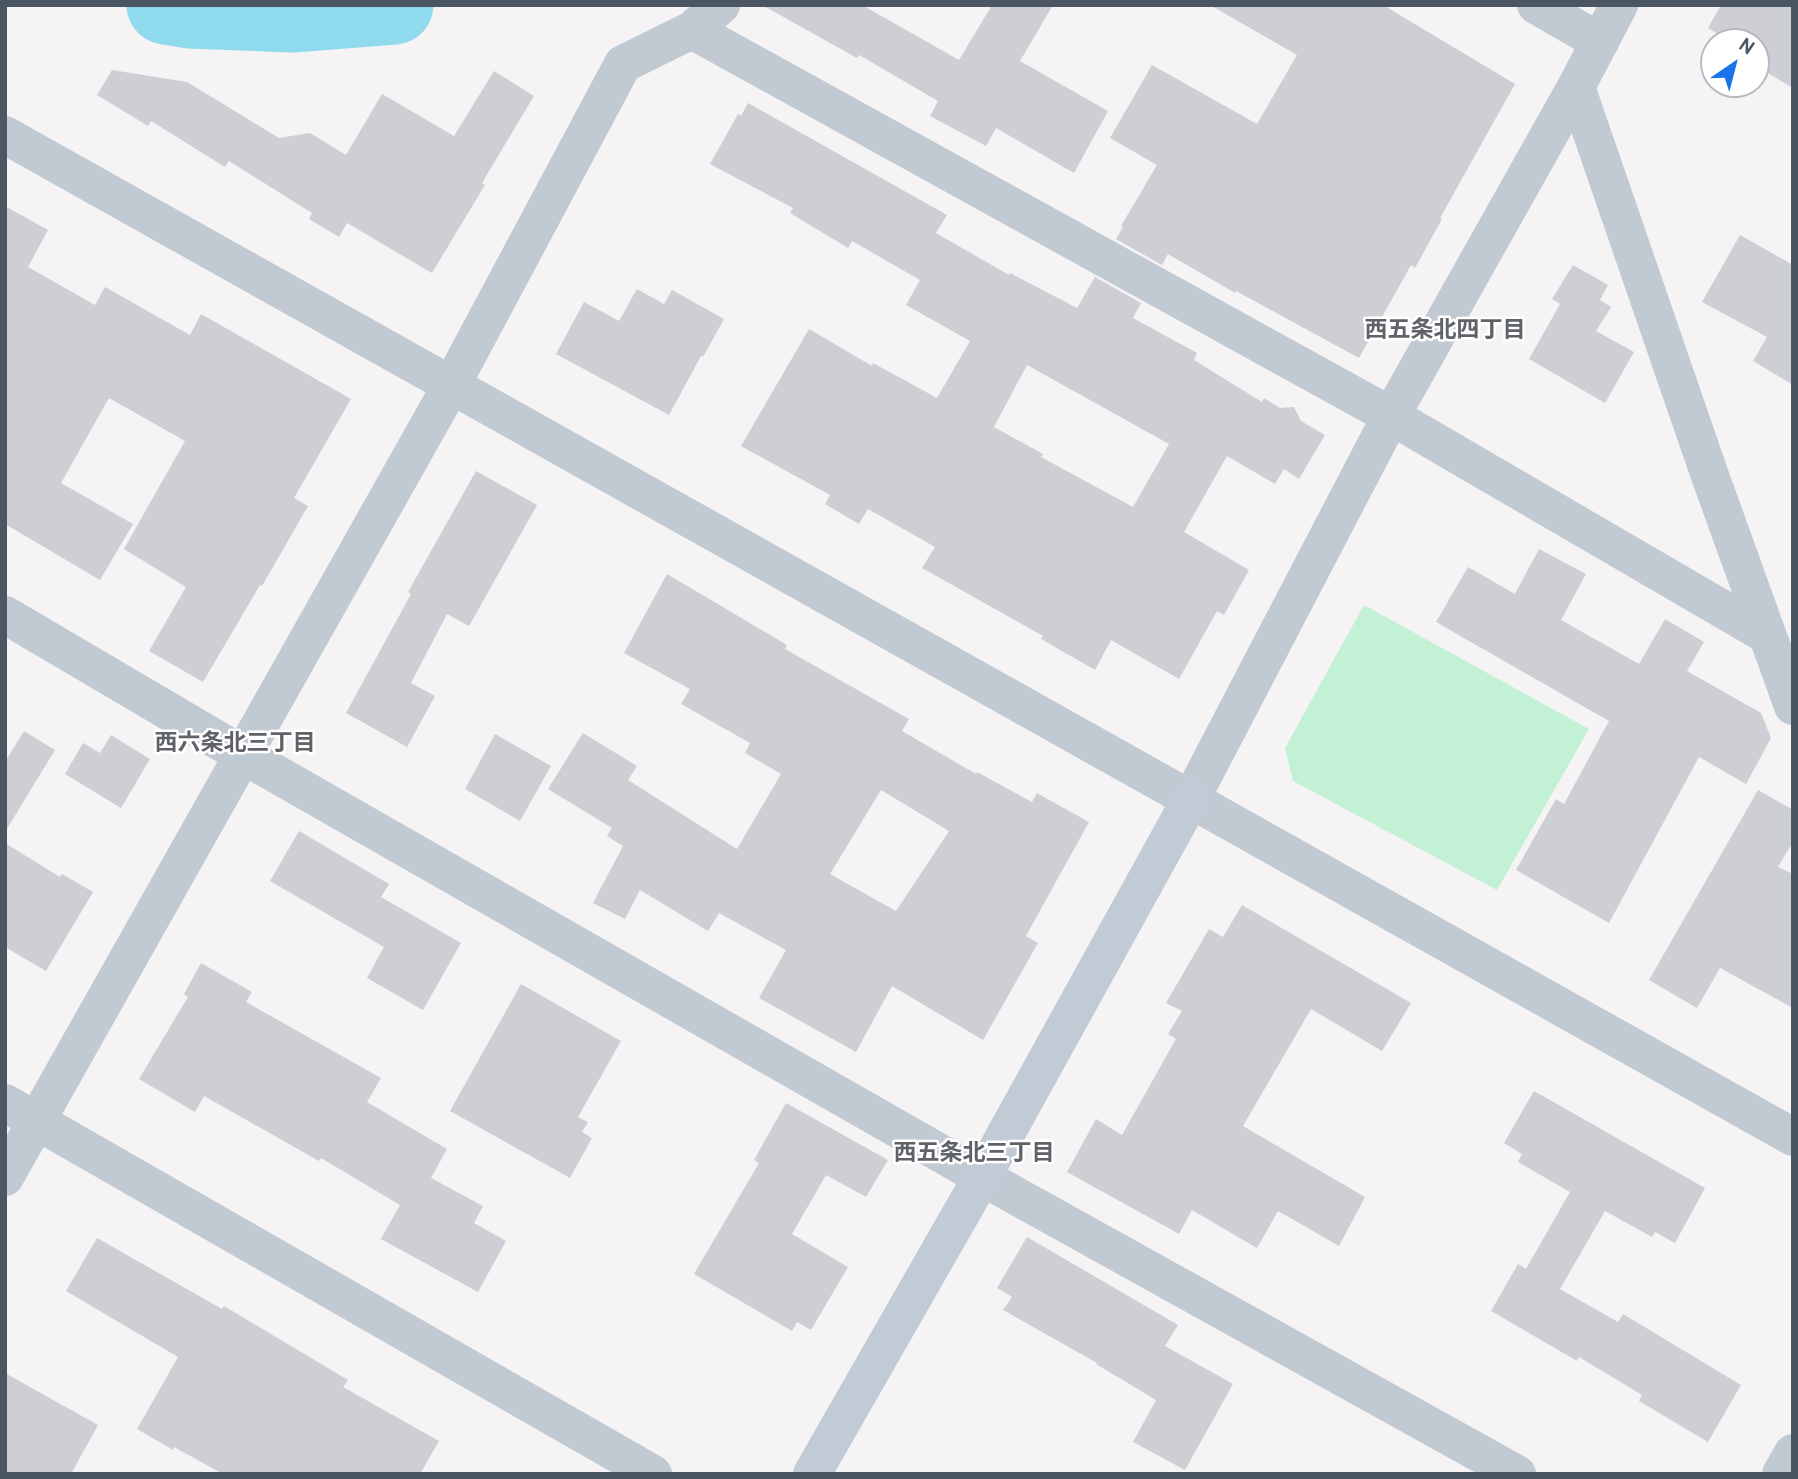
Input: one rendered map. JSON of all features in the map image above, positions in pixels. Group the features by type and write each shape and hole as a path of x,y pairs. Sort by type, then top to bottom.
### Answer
{"street":[{"path":"5,1177 21,1112 243,755 452,384 623,64 692,30 721,5"},
{"path":"1536,5 1600,42"},
{"path":"812,1474 982,1177 1191,799 1391,416 1577,87 1619,5"},
{"path":"692,30 1391,416 1767,635"},
{"path":"1577,87 1793,706"},
{"path":"5,135 1793,1137"},
{"path":"5,615 243,755 982,1177 1517,1474"},
{"path":"21,1112 653,1474"},
{"path":"1781,1474 1793,1453"}],"green space":[{"path":"1364,605 1589,729 1497,890 1293,781 1285,748"}],"building":[{"path":"762,5 862,5 959,60 992,5 1053,5 1020,61 1108,111 1074,173 996,128 986,146 930,116 938,101 859,55 857,58"},
{"path":"1210,5 1383,5 1515,84 1415,268 1411,265 1359,358 1236,291 1235,293 1168,254 1162,265 1116,239 1157,165 1110,138 1152,65 1257,124 1297,55"},
{"path":"1721,5 1793,5 1793,88 1770,74 1770,28 1708,28"},
{"path":"112,70 187,82 279,138 310,133 346,155 382,94 454,136 494,71 534,96 432,273 347,223 339,237 309,219 312,213 229,161 225,167 151,121 148,126 97,95"},
{"path":"748,103 947,215 936,233 1009,275 1010,273 1077,308 1095,277 1141,303 1133,318 1197,353 1194,360 1262,402 1264,398 1280,408 1294,407 1301,421 1325,435 1299,479 1284,469 1275,484 1227,456 1184,532 1249,570 1224,615 1217,611 1179,679 1111,640 1095,670 1041,639 1043,636 922,568 935,547 868,509 859,524 825,504 830,495 741,446 809,329 872,366 873,363 937,398 970,341 906,305 920,280 852,241 848,248 790,213 793,208 710,164 738,114 741,116","holes":["1027,365 1169,444 1133,507 1041,457 1043,454 994,427"]},
{"path":"5,206 48,230 28,267 95,305 105,287 190,335 201,314 351,399 294,498 308,506 203,682 149,651 186,587 124,549 185,441 109,398 61,483 133,524 100,580 5,524"},
{"path":"1740,235 1793,265 1793,385 1753,361 1767,337 1702,302"},
{"path":"1573,265 1608,285 1600,300 1611,307 1596,331 1634,352 1605,403 1529,359 1560,304 1552,299"},
{"path":"637,289 664,304 672,290 724,319 669,415 556,354 584,302 619,321"},
{"path":"476,471 537,505 469,626 447,614 411,683 435,696 407,747 346,713 411,594 408,592"},
{"path":"1539,549 1586,574 1561,620 1639,664 1665,619 1704,642 1687,671 1761,713 1771,738 1746,784 1699,757 1609,923 1516,870 1556,799 1564,804 1609,721 1436,622 1468,567 1515,594"},
{"path":"667,574 787,645 785,649 909,719 902,731 976,774 977,772 1032,802 1037,793 1089,822 1026,936 1038,943 983,1040 892,986 856,1052 759,998 786,950 719,913 708,931 640,890 625,919 593,903 623,846 607,836 612,828 548,789 583,733 637,766 628,780 737,849 781,774 745,753 750,743 681,704 690,689 624,653","holes":["881,790 949,831 896,911 830,874"]},
{"path":"24,731 55,750 5,832 5,762"},
{"path":"495,734 551,766 520,821 465,789"},
{"path":"111,735 150,759 121,808 65,774 83,743 100,753"},
{"path":"1758,790 1793,810 1793,842 1778,867 1793,874 1793,1008 1720,968 1697,1008 1649,980"},
{"path":"299,831 389,884 381,897 461,943 423,1010 367,978 384,947 270,881"},
{"path":"5,843 60,877 62,874 93,892 46,971 5,947"},
{"path":"1242,905 1411,1003 1382,1051 1311,1009 1243,1126 1365,1197 1339,1246 1278,1211 1257,1248 1192,1210 1179,1234 1067,1172 1096,1119 1122,1135 1176,1039 1168,1034 1182,1011 1166,1003 1209,929 1223,937"},
{"path":"201,963 252,992 246,1002 381,1078 367,1102 447,1149 431,1178 483,1206 474,1223 506,1241 478,1292 381,1239 400,1205 321,1158 319,1161 204,1096 195,1112 139,1079 188,997 184,994"},
{"path":"521,984 621,1041 578,1117 588,1122 582,1132 592,1138 570,1178 450,1111"},
{"path":"1534,1091 1705,1188 1675,1243 1655,1232 1652,1237 1605,1211 1560,1289 1618,1322 1623,1314 1741,1385 1708,1442 1639,1401 1642,1395 1579,1357 1577,1361 1491,1311 1518,1264 1526,1269 1570,1192 1518,1162 1522,1154 1504,1143"},
{"path":"786,1103 888,1160 866,1197 826,1175 792,1234 848,1267 811,1330 797,1322 792,1331 694,1274 759,1163 754,1160"},
{"path":"1027,1237 1178,1325 1165,1346 1233,1384 1185,1470 1133,1442 1156,1400 1003,1310 1012,1297 997,1288"},
{"path":"97,1238 222,1309 224,1306 348,1380 343,1387 439,1441 420,1474 223,1474 137,1429 178,1357 66,1291"},
{"path":"5,1373 98,1425 71,1474 5,1474"}],"waterway":[{"path":"166,5 190,9 292,13 394,5"}],"district":[{"name":"西五条北四丁目","path":"1445,332"},
{"name":"西六条北三丁目","path":"235,745"},
{"name":"西五条北三丁目","path":"974,1155"}]}
